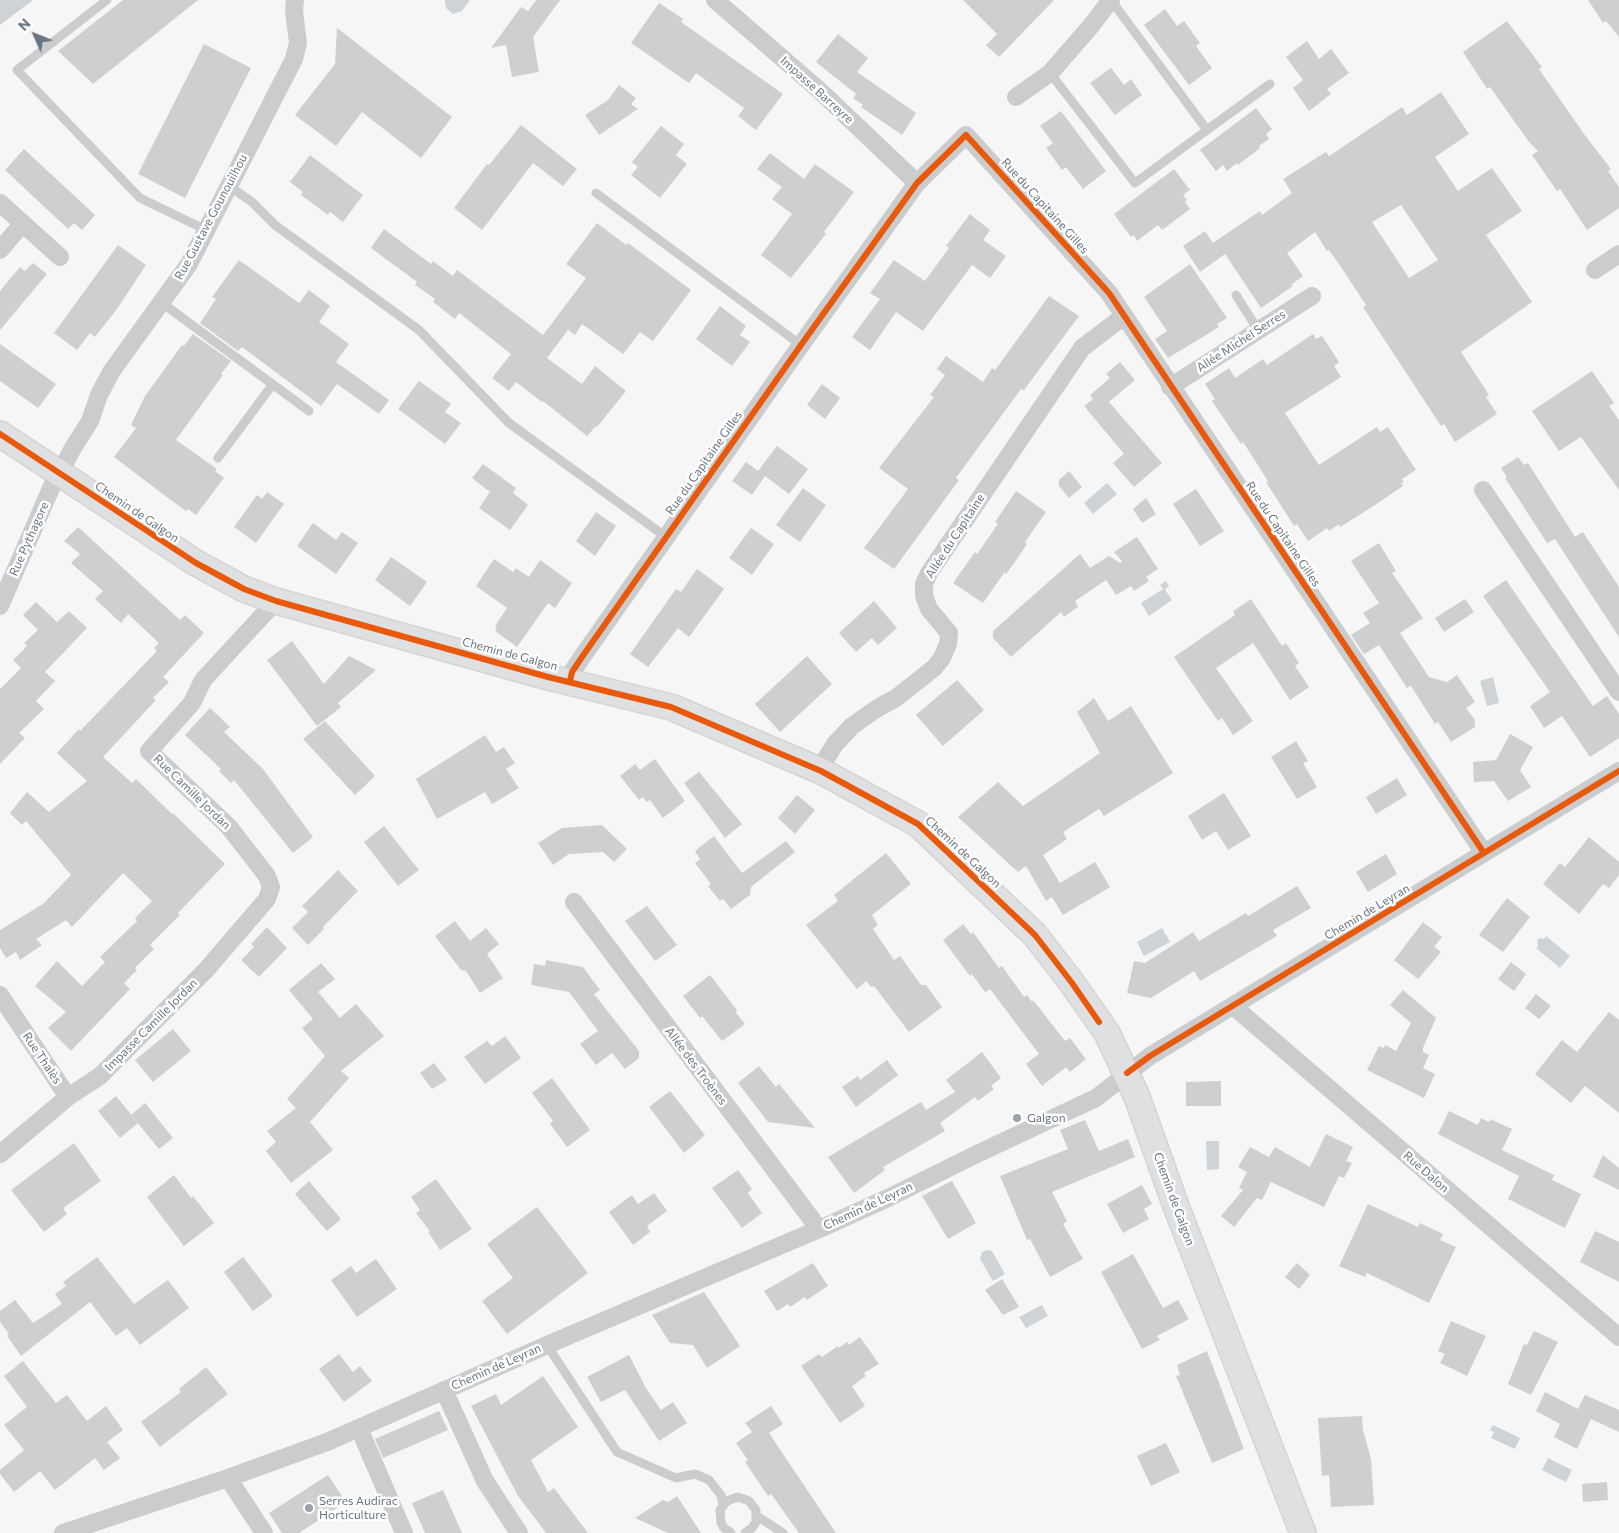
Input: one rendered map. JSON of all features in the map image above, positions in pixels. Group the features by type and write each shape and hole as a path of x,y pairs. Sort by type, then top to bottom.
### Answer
{"main road":[{"name":"Chemin de Galgon","path":"0,434 196,563 244,589 276,601 548,677 671,708 821,771 918,824 1035,935 1107,1033 1127,1073 1303,1533"}],"street":[{"name":"Rue Gustave Gounouilhou","path":"59,473 90,421 99,395 111,372 189,264 294,59 298,43 294,11 295,0"},
{"name":"Impasse Barreyre","path":"715,0 818,89 917,183"},
{"path":"1016,97 1050,73 1111,0"},
{"name":"Rue du Capitaine Gilles","path":"570,681 572,672 582,657 917,183 966,135 1109,293 1484,853"},
{"path":"0,203 60,257"},
{"path":"0,250 23,222"},
{"path":"1595,270 1619,254"},
{"name":"Allée Michel Serres","path":"1170,386 1312,296"},
{"name":"Allée du Capitaine","path":"821,771 827,756 835,744 852,726 896,698 934,668 942,658 948,644 949,633 928,609 924,596 924,584 929,573 1082,348 1124,316"},
{"name":"Rue Pythagore","path":"0,606 59,473"},
{"path":"1483,490 1619,692"},
{"name":"Rue Camille Jordan","path":"227,945 267,899 271,887 267,876 229,826 149,751 192,703 203,680 276,601"},
{"name":"Chemin de Leyran","path":"63,1533 228,1478 327,1442 547,1344 819,1229 1096,1098 1150,1056 1619,771"},
{"name":"Allée des Troènes","path":"574,902 819,1229"},
{"name":"Impasse Camille Jordan","path":"68,1097 100,1076 206,970 227,945"},
{"name":"Rue Thalès","path":"0,994 68,1097 0,1154"},
{"name":"Rue Dalon","path":"1233,1006 1619,1337"},
{"path":"444,1390 485,1481 519,1533"},
{"path":"358,1428 404,1533"},
{"path":"228,1478 264,1533"}],"lane":[{"path":"107,0 17,70 140,198 206,230"},
{"path":"1111,0 1208,130"},
{"path":"1050,73 1135,183 1270,84"},
{"path":"229,186 252,202 276,225 419,330 509,423 666,537"},
{"path":"596,193 801,345"},
{"path":"1236,296 1258,330"},
{"path":"162,303 309,411"},
{"path":"218,458 273,384"},
{"path":"547,1344 617,1452 676,1478 695,1474 709,1480 721,1495 723,1505 719,1517 721,1523 730,1533"},
{"path":"723,1505 732,1498 744,1498 753,1505 757,1516 783,1533"},
{"path":"745,1533 752,1528 757,1516"}],"shaded area":[{"path":"0,0 33,0 0,25"},
{"path":"445,0 470,0 462,11 453,14 446,8"},
{"path":"1107,483 1117,494 1093,514 1084,503"},
{"path":"1166,581 1169,586 1165,590 1172,600 1149,616 1141,603 1163,589 1160,585"},
{"path":"1493,677 1499,703 1487,706 1480,681"},
{"path":"1162,928 1170,942 1144,956 1137,942"},
{"path":"1546,936 1570,956 1560,968 1536,948 1538,946 1537,940 1540,938 1544,939"},
{"path":"1206,1141 1219,1141 1219,1169 1207,1170"},
{"path":"992,1251 1005,1274 993,1281 980,1259 982,1252"},
{"path":"1042,1305 1048,1316 1026,1328 1019,1317"},
{"path":"1493,1425 1520,1438 1515,1449 1491,1438 1494,1432 1490,1430"},
{"path":"1548,1458 1572,1470 1566,1482 1542,1470"}],"building":[{"path":"123,0 198,0 93,84 58,51"},
{"path":"536,0 560,0 533,37 539,72 512,77 506,45 491,48 521,7 528,11"},
{"path":"963,0 1054,0 999,57 986,45 997,34"},
{"path":"1588,0 1619,0 1619,37 1606,21 1603,23"},
{"path":"659,3 683,19 681,22 783,94 756,130 738,116 744,108 696,73 689,83 631,43"},
{"path":"1165,9 1177,26 1184,21 1200,43 1196,46 1212,68 1189,85 1144,25"},
{"path":"1507,21 1542,67 1539,69 1611,169 1608,171 1619,187 1619,208 1587,230 1560,189 1557,191 1532,155 1538,151 1529,142 1490,87 1487,89 1463,52"},
{"path":"337,28 452,117 421,158 362,112 336,146 295,115 335,64"},
{"path":"838,34 868,58 857,72 916,113 902,135 861,107 863,105 853,98 856,94 816,62"},
{"path":"1307,41 1319,59 1331,49 1349,73 1327,89 1331,94 1309,111 1293,88 1303,80 1286,57"},
{"path":"204,44 251,68 185,198 138,174"},
{"path":"1111,68 1124,85 1131,79 1142,95 1115,115 1090,83"},
{"path":"619,85 636,98 631,104 638,109 599,135 585,115 608,100"},
{"path":"1441,92 1469,134 1435,157 1458,191 1492,168 1522,211 1486,235 1532,302 1461,352 1489,395 1486,397 1497,414 1455,442 1444,424 1441,426 1363,307 1366,305 1315,232 1287,253 1303,276 1291,285 1293,286 1261,308 1225,254 1200,272 1183,246 1205,231 1213,243 1260,211 1262,215 1292,193 1283,179 1326,152 1329,156 1402,107 1407,115","holes":["1401,205 1438,260 1409,278 1372,222"]},
{"path":"1256,108 1272,129 1266,134 1269,139 1238,165 1237,163 1227,171 1223,165 1216,171 1200,150"},
{"path":"1061,111 1106,171 1083,189 1066,167 1062,170 1046,148 1053,143 1040,126"},
{"path":"521,125 577,169 563,186 533,163 482,230 454,208 487,164 489,165"},
{"path":"661,126 684,144 676,155 687,164 660,198 631,175 638,167 632,162"},
{"path":"24,149 95,215 82,230 74,223 68,229 5,170"},
{"path":"770,153 804,179 815,164 854,192 824,232 826,234 791,278 761,255 792,214 772,199 782,187 757,169"},
{"path":"310,155 363,195 343,222 330,212 328,215 301,195 303,192 290,182"},
{"path":"1174,169 1190,190 1183,195 1190,209 1162,230 1158,225 1137,241 1134,235 1131,237 1114,214"},
{"path":"970,214 990,230 983,240 1006,256 990,278 972,265 923,331 896,312 870,350 852,337 880,299 870,293 894,260 925,281 949,248 946,246"},
{"path":"597,223 626,245 628,243 691,290 653,341 640,332 623,354 582,324 575,335 568,330 547,358 582,384 595,366 626,391 597,427 587,436 516,382 509,391 492,378 511,354 459,313 455,319 433,302 435,299 415,285 417,282 371,248 384,229 431,264 433,261 453,276 457,270 543,335 586,278 566,264"},
{"path":"118,245 146,265 117,309 95,337 90,333 77,350 54,333"},
{"path":"239,260 299,303 309,290 330,306 319,322 349,344 336,362 389,400 379,414 337,384 321,406 242,347 238,351 200,323 216,299 212,297"},
{"path":"33,263 47,274 0,330 0,291 20,267 25,271"},
{"path":"1190,264 1227,318 1217,324 1219,327 1168,358 1155,339 1167,331 1144,297"},
{"path":"1049,296 1079,316 1024,390 1021,389 956,478 959,480 894,569 864,548 908,489 879,468 934,397 930,395 945,375 937,369 946,356 983,382 992,368 995,370"},
{"path":"720,306 746,326 740,335 750,342 732,366 696,339"},
{"path":"193,334 231,361 176,440 217,469 215,471 224,478 196,515 188,509 186,511 114,457 136,428 131,425 145,396 182,345 184,346"},
{"path":"1313,334 1316,339 1322,336 1339,362 1334,366 1341,377 1285,413 1319,465 1377,427 1380,432 1388,427 1416,470 1402,479 1404,482 1401,483 1403,486 1372,507 1340,527 1339,524 1329,531 1327,528 1308,541 1297,524 1294,526 1243,442 1241,444 1212,401 1215,399 1205,384 1229,368 1235,378 1263,359 1267,365"},
{"path":"0,344 56,384 38,408 0,381"},
{"path":"1120,362 1135,380 1109,402 1162,463 1134,487 1113,463 1124,454 1084,406 1093,399 1090,395 1110,378 1106,374"},
{"path":"1592,371 1614,403 1609,406 1619,420 1619,490 1581,437 1559,451 1532,411"},
{"path":"419,381 451,404 445,412 461,423 445,444 398,409"},
{"path":"822,384 840,398 825,419 807,405"},
{"path":"777,446 808,469 789,494 765,476 752,495 732,481 746,462 758,471"},
{"path":"1518,457 1524,465 1528,463 1575,537 1583,532 1619,587 1619,637 1555,539 1547,543 1505,478 1507,477 1501,468"},
{"path":"483,464 516,488 513,493 528,505 510,530 479,508 490,492 472,478"},
{"path":"1069,471 1082,487 1069,498 1059,486 1059,480"},
{"path":"803,488 826,505 800,542 776,525"},
{"path":"1196,489 1224,531 1200,546 1173,504"},
{"path":"1016,491 1046,512 1025,542 1027,544 1017,559 1006,574 1004,573 983,603 953,583 998,524 995,522"},
{"path":"267,492 284,504 256,543 234,527 257,495 262,499"},
{"path":"1146,498 1156,514 1142,523 1133,509"},
{"path":"596,512 616,526 595,556 576,541"},
{"path":"313,523 336,540 342,532 358,543 336,574 297,546"},
{"path":"78,527 180,620 185,615 204,633 163,677 169,682 153,698 156,700 103,757 132,783 136,779 225,864 178,913 180,915 150,945 154,949 135,968 137,970 124,983 130,989 71,1051 48,1028 66,1012 35,986 57,961 82,986 105,962 100,957 137,921 135,918 152,901 123,873 72,927 66,920 36,939 42,945 20,960 16,952 6,958 0,948 0,930 43,904 71,875 26,821 22,825 10,813 27,792 49,812 87,781 57,753 157,651 154,648 159,643 128,614 121,623 95,599 103,591 71,563 80,554 64,541"},
{"path":"751,528 774,544 752,575 729,558"},
{"path":"1137,537 1158,569 1146,577 1149,581 1134,591 1131,586 1116,595 1106,580 1075,601 1078,607 1064,617 1061,612 1011,657 993,638 993,631 1080,554 1090,568 1109,556 1120,563 1122,561 1114,552"},
{"path":"1379,543 1396,571 1392,573 1423,618 1400,633 1429,677 1447,682 1457,675 1475,702 1466,708 1475,720 1475,727 1451,742 1438,722 1435,724 1411,686 1407,688 1379,645 1364,654 1351,635 1370,623 1363,613 1379,603 1351,561"},
{"path":"391,557 427,582 410,606 375,580"},
{"path":"494,559 513,572 516,568 529,577 540,560 572,583 555,608 548,603 517,647 495,631 497,627 495,626 507,608 476,586"},
{"path":"697,569 724,589 689,637 678,628 648,667 630,654 676,589 681,592"},
{"path":"1506,580 1593,706 1607,696 1619,714 1619,738 1590,757 1562,716 1544,728 1530,706 1550,692 1483,596"},
{"path":"1251,599 1282,646 1286,643 1299,663 1295,666 1309,687 1290,700 1253,643 1216,668 1253,721 1233,735 1222,718 1218,721 1174,657 1235,615 1233,611"},
{"path":"1465,599 1474,612 1444,632 1435,618"},
{"path":"874,601 897,628 878,645 872,638 856,652 839,633"},
{"path":"36,602 57,622 69,611 87,628 45,672 55,681 36,701 44,709 19,733 25,738 0,764 0,689 21,668 13,660 27,646 24,643 38,630 23,615"},
{"path":"292,641 324,684 349,656 376,670 338,703 341,707 317,726 267,660"},
{"path":"807,656 832,684 780,732 755,704"},
{"path":"957,680 984,710 943,746 916,715"},
{"path":"1094,698 1108,721 1131,706 1173,773 1104,816 1099,809 1063,832 1067,839 1043,855 1060,883 1095,862 1110,887 1063,915 1052,897 1046,901 1026,866 1018,872 958,817 998,782 1023,806 1100,753 1077,712"},
{"path":"210,708 230,727 224,732 263,769 313,837 293,853 234,780 231,783 219,771 221,769 185,735"},
{"path":"325,721 375,776 355,795 303,739"},
{"path":"1510,734 1533,747 1520,770 1531,787 1508,801 1494,781 1474,782 1473,762 1496,760"},
{"path":"485,735 496,752 504,747 515,763 506,769 519,788 492,804 485,792 437,819 416,779"},
{"path":"1296,741 1308,761 1303,763 1317,787 1297,799 1271,757"},
{"path":"655,759 685,801 663,818 650,800 647,802 643,797 639,800 620,776 635,764 640,770"},
{"path":"699,772 742,824 725,838 684,783"},
{"path":"1397,778 1407,795 1376,814 1366,797"},
{"path":"1224,793 1251,836 1228,850 1216,831 1202,840 1188,816"},
{"path":"797,795 815,810 795,834 778,818"},
{"path":"602,825 627,849 614,862 603,852 569,854 553,865 538,843 562,828"},
{"path":"384,826 419,870 398,886 364,842"},
{"path":"714,836 742,873 786,841 795,852 751,887 750,895 731,909 723,899 720,901 708,886 711,884 695,863 700,859 695,851"},
{"path":"1589,837 1619,862 1619,875 1609,888 1603,884 1579,914 1543,884 1560,863 1565,867"},
{"path":"886,853 911,884 872,915 878,925 873,929 894,960 900,956 921,985 926,985 942,1007 909,1032 874,986 871,987 866,981 857,989 806,925 838,901 834,895"},
{"path":"1386,854 1397,874 1368,892 1356,872"},
{"path":"338,870 358,891 308,945 292,928 308,912 302,906"},
{"path":"1297,886 1311,908 1273,930 1277,936 1200,981 1194,971 1151,998 1127,993 1134,961 1145,963 1193,932 1199,941 1246,913 1248,916"},
{"path":"1507,898 1530,917 1503,952 1479,935"},
{"path":"647,906 677,945 655,961 625,921"},
{"path":"455,921 470,941 486,928 499,944 487,954 503,978 480,993 466,971 461,970 435,936"},
{"path":"1423,922 1442,937 1434,947 1441,952 1418,979 1394,960"},
{"path":"963,924 971,934 973,932 999,968 1002,966 1024,997 1027,995 1032,1002 1033,1000 1065,1041 1070,1038 1086,1059 1070,1072 1066,1067 1042,1086 1026,1064 1039,1054 990,989 985,992 972,974 970,976 943,940"},
{"path":"267,927 287,948 259,977 241,960 254,947 251,944"},
{"path":"546,960 583,967 600,990 594,994 639,1051 639,1058 625,1069 612,1053 596,1065 580,1044 598,1031 569,992 531,985 534,964 545,966"},
{"path":"1511,962 1526,974 1514,991 1498,979"},
{"path":"321,963 335,979 318,992 340,1018 356,1004 384,1036 341,1071 349,1078 310,1122 333,1150 291,1183 266,1151 276,1142 267,1131 296,1108 287,1099 325,1056 302,1028 313,1019 289,990"},
{"path":"710,975 737,1010 736,1013 745,1024 722,1041 702,1016 700,1018 683,996"},
{"path":"1403,990 1436,1018 1423,1048 1423,1052 1429,1055 1423,1068 1435,1074 1424,1098 1367,1070 1379,1046 1384,1048 1385,1045 1396,1051 1411,1023 1390,1005"},
{"path":"1536,994 1551,1006 1539,1019 1525,1008"},
{"path":"1609,1012 1619,1020 1619,1113 1585,1086 1571,1103 1535,1074 1562,1040 1577,1052"},
{"path":"173,1029 191,1051 153,1082 135,1060"},
{"path":"505,1036 521,1058 485,1084 464,1057 487,1041 492,1046"},
{"path":"982,1052 1001,1078 991,1086 994,1089 978,1101 975,1097 940,1123 945,1131 883,1167 885,1170 854,1193 828,1157 921,1102 926,1110 955,1092 946,1080"},
{"path":"887,1060 898,1075 856,1107 842,1087 858,1076 860,1080"},
{"path":"434,1063 447,1080 432,1089 420,1073"},
{"path":"759,1066 776,1087 779,1084 815,1128 768,1122 738,1083"},
{"path":"552,1078 590,1130 567,1147 550,1124 553,1121 532,1093"},
{"path":"1221,1081 1221,1106 1186,1106 1186,1082"},
{"path":"670,1091 705,1135 684,1153 649,1107"},
{"path":"116,1096 138,1123 120,1138 98,1111"},
{"path":"145,1103 173,1138 159,1149 131,1115"},
{"path":"1449,1111 1478,1125 1481,1118 1489,1122 1490,1119 1512,1129 1502,1150 1554,1175 1552,1180 1581,1194 1565,1228 1508,1199 1519,1176 1438,1134"},
{"path":"1085,1120 1099,1151 1128,1139 1135,1157 1052,1192 1067,1221 1063,1224 1083,1259 1050,1277 1030,1239 1027,1240 1000,1176 1068,1149 1060,1130"},
{"path":"1326,1134 1353,1147 1346,1161 1352,1163 1344,1178 1339,1176 1324,1207 1271,1182 1262,1200 1257,1198 1234,1227 1221,1216 1243,1190 1239,1188 1247,1172 1238,1167 1250,1147 1269,1157 1275,1147 1310,1167"},
{"path":"74,1143 101,1181 63,1208 67,1214 44,1232 11,1190"},
{"path":"1603,1155 1619,1168 1619,1190 1593,1177"},
{"path":"738,1170 752,1189 748,1193 762,1213 742,1228 712,1188"},
{"path":"174,1175 191,1198 193,1196 214,1223 184,1246 147,1197"},
{"path":"436,1179 472,1229 440,1250 428,1232 430,1231 416,1213 420,1210 411,1197"},
{"path":"309,1181 341,1219 327,1231 295,1194"},
{"path":"952,1181 976,1223 948,1239 922,1196"},
{"path":"1142,1185 1152,1204 1144,1209 1149,1219 1123,1233 1107,1204"},
{"path":"654,1193 667,1211 647,1226 650,1232 633,1245 609,1212 632,1195 638,1204"},
{"path":"1368,1204 1418,1227 1420,1223 1443,1234 1440,1240 1456,1247 1429,1303 1367,1273 1365,1277 1339,1266"},
{"path":"537,1207 588,1273 507,1334 482,1301 513,1278 487,1244"},
{"path":"1595,1231 1619,1242 1619,1282 1580,1262"},
{"path":"1133,1254 1163,1308 1178,1300 1189,1319 1157,1336 1160,1340 1142,1349 1101,1272"},
{"path":"97,1257 134,1304 168,1280 189,1308 140,1345 127,1328 116,1336 90,1302 21,1356 0,1322 0,1311 15,1300 33,1323 62,1304 55,1294 66,1286 63,1282"},
{"path":"243,1257 273,1296 253,1311 224,1272"},
{"path":"376,1259 397,1289 357,1317 331,1280 351,1266 356,1273"},
{"path":"813,1263 828,1286 807,1300 805,1297 790,1307 788,1304 777,1311 764,1291"},
{"path":"1297,1263 1310,1275 1299,1289 1285,1277"},
{"path":"1002,1279 1019,1307 1003,1315 985,1290"},
{"path":"704,1292 740,1346 707,1368 693,1345 670,1343 652,1315"},
{"path":"1451,1321 1486,1336 1467,1376 1440,1363 1445,1354 1438,1351"},
{"path":"1534,1331 1558,1342 1531,1395 1508,1384 1524,1344 1527,1345"},
{"path":"860,1337 879,1364 864,1373 866,1376 852,1386 865,1406 840,1423 801,1366 819,1354 822,1357 838,1346 839,1348 847,1342 849,1345"},
{"path":"1207,1351 1244,1449 1212,1463 1176,1376 1180,1375 1177,1365"},
{"path":"339,1354 353,1372 360,1366 372,1381 344,1402 319,1369"},
{"path":"629,1355 646,1388 661,1410 673,1402 687,1423 659,1441 625,1390 601,1402 587,1377"},
{"path":"23,1361 56,1403 67,1395 87,1421 106,1406 123,1430 107,1442 120,1458 104,1470 95,1458 55,1490 40,1471 14,1492 0,1474 0,1470 24,1450 4,1425 27,1407 4,1376"},
{"path":"206,1367 228,1394 160,1447 141,1422 181,1392 179,1389"},
{"path":"543,1376 578,1427 531,1460 548,1492 554,1488 588,1533 546,1533 518,1496 471,1406 496,1394 501,1405"},
{"path":"1545,1392 1578,1409 1585,1395 1619,1410 1619,1432 1591,1419 1577,1449 1554,1437 1560,1424 1536,1411"},
{"path":"771,1406 783,1424 769,1433 836,1533 799,1533 771,1494 768,1496 745,1462 748,1460 736,1443 752,1432 745,1423"},
{"path":"439,1411 448,1430 383,1458 375,1439"},
{"path":"1362,1416 1363,1430 1371,1459 1374,1505 1331,1507 1329,1475 1322,1476 1318,1418"},
{"path":"1166,1443 1180,1472 1151,1486 1137,1456"},
{"path":"328,1475 346,1502 299,1533 282,1533 269,1513"},
{"path":"1607,1482 1608,1500 1583,1502 1582,1484"},
{"path":"443,1490 462,1533 425,1533 412,1503"},
{"path":"677,1496 701,1533 668,1533 635,1518 663,1500 668,1502"}],"cycle path":[{"path":"570,681 572,672 582,657 917,183 966,135 1109,293 1484,853"},
{"path":"0,434 196,563 244,589 276,601 548,677 671,707 821,771 918,824 1035,935 1099,1022"},
{"path":"1127,1073 1150,1056 1619,771"}],"place":[{"name":"Galgon","path":"1017,1118"},
{"name":"Serres Audirac Horticulture","path":"309,1508"}]}
